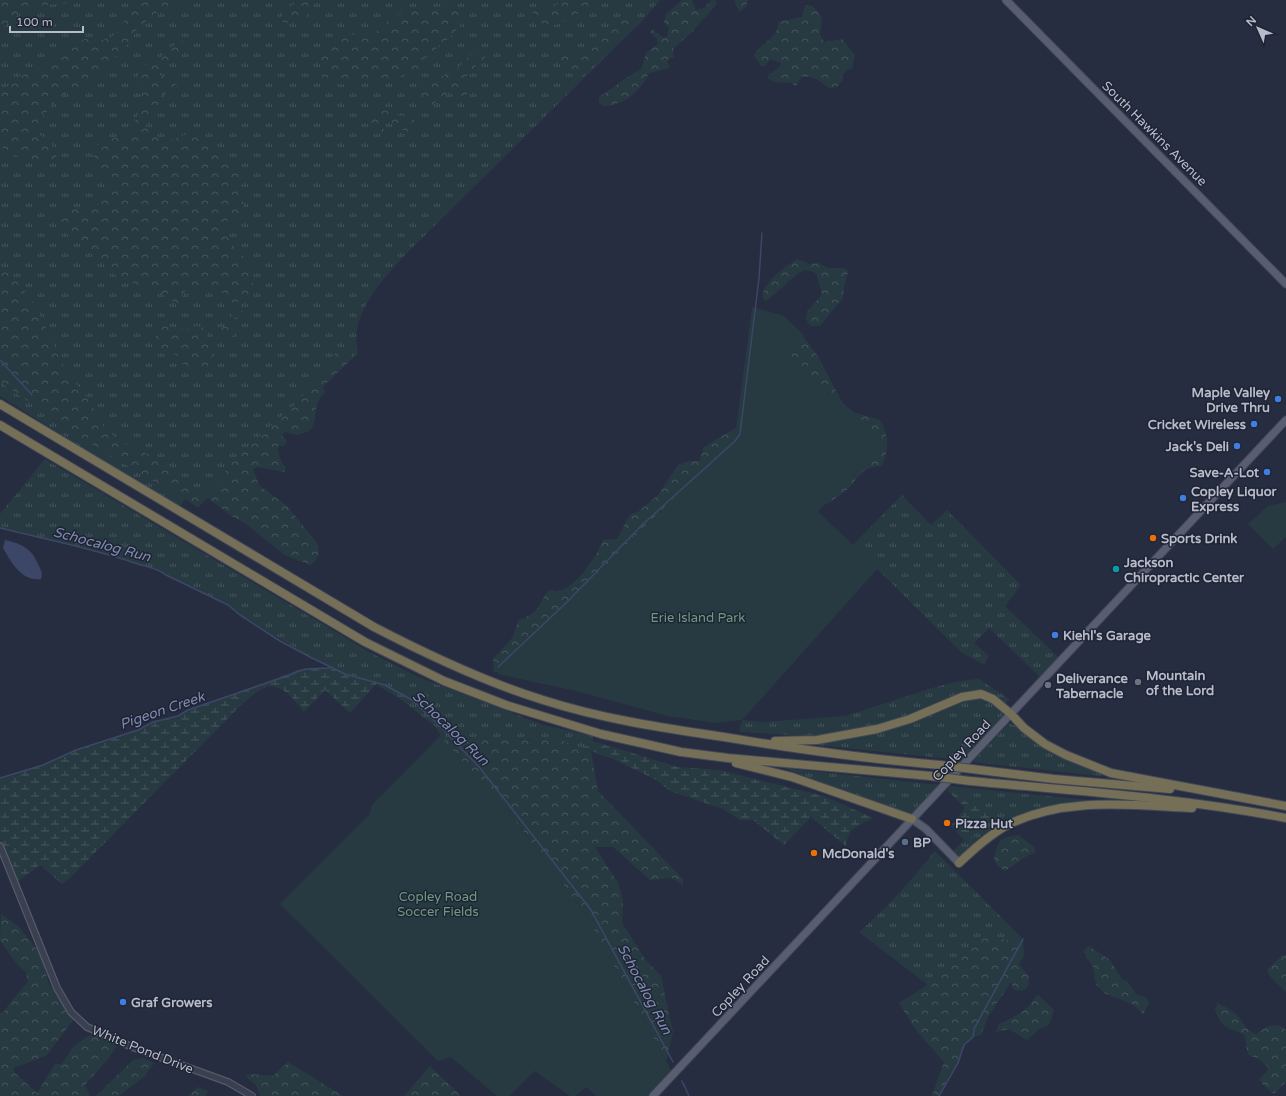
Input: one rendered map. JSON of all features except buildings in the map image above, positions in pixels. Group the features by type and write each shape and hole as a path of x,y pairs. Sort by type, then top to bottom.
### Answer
{"highway":[{"path":"0,404 261,562 374,627 399,640 498,684 543,700 650,727 781,741 842,737 898,724 962,697 975,694 990,697 1011,714 1024,728 1045,744 1111,773 1286,806"},
{"path":"0,425 337,626 405,663 444,681 506,705 574,726 618,738 792,776 912,819"},
{"path":"690,732 865,759 1054,779 1217,793"},
{"path":"704,756 1158,798 1286,818"},
{"path":"959,863 982,842 1004,827 1030,816 1056,809 1102,804 1247,811"}],"main road":[{"name":"South Hawkins Avenue","path":"1006,0 1286,284"},
{"name":"Copley Road","path":"654,1096 1286,420"},
{"path":"912,819 926,829 959,863"}],"street":[{"name":"White Pond Drive","path":"0,846 57,988 68,1008 78,1020 87,1027 105,1035 228,1082 252,1096"}],"green space":[{"path":"0,0 103,0 34,6 22,11 0,30"},
{"path":"19,0 660,0 643,20 403,257 376,289 362,313 356,339 358,353 198,507 185,499 180,506 100,459 0,396 0,382 89,443 134,469 86,427 0,281 0,14"},
{"path":"143,0 180,0 181,3 175,10 163,10 156,13 138,28 123,52 110,59 95,77 92,85 88,88 69,91 56,99 41,119 38,133 52,145 57,153 55,161 43,163 27,160 5,150 0,146 0,91 23,73 47,66 68,46 85,39 103,40 111,37 118,32 125,19"},
{"path":"301,0 317,0 302,21 297,23 282,22 281,17 288,8"},
{"path":"564,0 604,0 560,23 548,26 537,20 532,12 535,7 555,6"},
{"path":"682,0 692,0 696,10 704,8 712,0 715,0 717,4 692,32 673,49 674,58 670,58 667,61 670,68 649,73 641,86 631,96 619,103 604,106 599,102 599,97 630,75 641,70 646,53 658,44 657,39 650,32 651,29 663,37 667,37 669,28 664,23 666,14"},
{"path":"734,0 748,0 746,7 739,12"},
{"path":"805,5 813,6 822,17 820,34 824,42 842,39 855,55 852,68 847,70 842,76 843,80 837,87 828,88 819,81 809,77 801,77 796,86 791,83 773,82 768,78 769,74 779,68 781,63 770,59 765,66 762,67 754,56 760,47 776,32 778,22 802,17"},
{"path":"442,6 455,8 460,11 464,17 457,30 425,59 420,70 385,81 363,80 346,85 328,82 319,75 321,51 334,37 346,34 360,35 375,32 394,16"},
{"path":"627,14 637,21 636,24 586,75 581,77 572,69 561,64 561,57 569,52 578,51 584,48 597,35 607,30 619,18"},
{"path":"183,41 188,43 189,49 163,66 160,75 172,81 178,87 177,92 166,93 161,96 154,116 146,125 147,129 152,135 160,139 172,140 187,134 201,139 237,168 242,184 243,212 240,217 228,220 224,228 226,235 244,257 252,271 253,284 252,288 245,297 235,303 229,300 223,293 215,289 193,288 185,291 182,296 184,300 183,305 175,303 159,292 127,281 110,272 95,252 61,230 56,224 58,215 65,208 70,207 89,211 94,209 102,200 109,187 108,181 94,163 94,156 97,146 105,140 122,138 129,132 137,116 141,100 137,77 141,69 161,57 179,42"},
{"path":"481,50 486,56 467,76 466,85 468,91 466,96 461,98 452,89 432,105 424,105 423,95 418,85 420,81 428,83 434,79 451,73 469,56"},
{"path":"387,110 395,115 413,117 416,128 411,131 403,130 385,119 381,124 384,129 383,132 376,134 366,122 365,116 377,111"},
{"path":"797,259 809,264 819,263 827,268 845,268 848,272 843,298 820,326 810,326 806,319 808,310 822,295 817,275 814,272 804,270 765,301 762,296 771,280 781,270"},
{"path":"0,268 24,289 33,302 68,374 84,392 102,424 118,439 126,444 169,465 197,493 209,492 213,489 234,460 289,409 302,399 303,390 322,377 337,350 346,347 355,356 322,387 325,392 320,398 316,408 313,425 310,431 297,435 285,432 282,436 287,441 284,446 278,446 278,452 286,468 284,472 258,467 253,469 259,485 287,506 317,543 318,555 314,563 311,565 285,555 246,524 230,515 208,498 198,507 89,443 0,382"},
{"path":"235,307 239,307 243,313 239,319 235,319 231,315 231,311"},
{"name":"Erie Island Park","path":"752,307 784,316 804,335 788,352 881,447 818,511 878,568 742,720 716,723 668,716 576,691 497,674 735,437"},
{"path":"229,323 234,323 237,331 231,338 222,340 219,337 218,331"},
{"path":"158,324 185,330 196,326 205,328 216,362 214,369 210,373 202,372 182,364 178,356 172,353 163,352 158,348 154,328"},
{"path":"799,331 817,355 842,402 853,412 880,420 887,437 886,454 881,466 864,471 849,488 838,497 514,672 494,672 493,659 513,637 518,621 528,616 539,607 549,590 557,591 565,589 572,584 591,562 603,540 617,539 630,514 638,512 658,495 678,465 688,461 699,461 704,447 737,427"},
{"path":"45,459 373,654 418,677 543,725 593,736 593,741 582,748 566,742 507,738 442,739 436,727 399,698 375,684 377,682 345,674 310,657 240,615 228,605 158,571 102,553 0,528 0,514"},
{"path":"902,495 931,525 947,510 1021,585 1005,606 1058,657 1040,677 989,628 974,643 989,656 984,665 961,652 853,545"},
{"path":"1286,502 1286,537 1273,549 1248,524 1268,506"},
{"path":"304,668 331,668 345,674 378,682 350,713 325,690 304,712 287,693 282,690 276,687 261,689 243,703 71,877 62,884 40,865 18,881 0,839 0,778 43,765 76,750 138,730 153,722 178,716 188,710"},
{"path":"979,679 1009,699 1005,705 979,691 966,692 919,712 876,727 815,736 739,732 742,720 763,722 846,716 932,688 959,681"},
{"path":"969,697 985,699 995,703 999,706 1003,715 961,760 808,744 857,738 909,723"},
{"path":"1009,723 1016,726 1037,742 1057,754 1078,764 1103,773 1102,776 973,762"},
{"name":"Copley Road Soccer Fields","path":"440,736 516,822 585,914 671,1070 647,1096 596,1096 586,1087 576,1096 570,1096 535,1071 509,1096 497,1096 451,1057 438,1061 280,904 370,814 372,805"},
{"path":"507,738 534,740 553,738 591,752 598,791 683,879 683,885 672,878 650,880 613,847 595,847 618,883 623,900 622,923 645,959 661,976 673,1032 666,1061 585,914 516,822 442,739"},
{"path":"593,741 678,767 719,770 824,796 873,818 851,831 846,846 811,817 784,845 753,820 740,820 723,809 670,791 658,781 640,772 613,759 582,748"},
{"path":"783,768 939,785 910,815"},
{"path":"950,786 1088,800 1088,803 1038,810 962,856 956,856 952,852 964,840 966,843 974,802 971,804 955,794 953,796 947,790"},
{"path":"955,794 970,804 974,801 991,819 967,843 951,826 965,808 953,796"},
{"path":"1019,835 1035,848 1035,853 1025,857 1005,871 998,866 994,860 996,848 1000,841 1008,837"},
{"path":"935,851 1023,939 1011,941 984,935 928,985 859,932 899,893"},
{"path":"1,914 19,927 39,952 44,964 48,982 73,1020 47,1055 14,1068 14,1072 37,1093 55,1064 62,1064 73,1047 88,1036 97,1035 118,1044 108,1059 85,1085 90,1096 0,1096 0,1012 2,1014 28,982 26,972 15,962 0,941"},
{"path":"984,935 1011,941 1023,939 1024,955 1019,964 1029,977 1028,987 1022,991 1014,990 1011,982 988,1017 981,1035 973,1037 964,1045 958,1063 939,1096 932,1096 944,1062 915,1029 899,1003 926,986"},
{"path":"1089,946 1110,960 1122,979 1127,981 1136,994 1147,998 1149,1003 1143,1014 1134,1005 1104,993 1096,984 1093,967 1083,951"},
{"path":"1282,955 1286,955 1286,992 1270,976 1267,970"},
{"path":"1038,995 1054,1010 1049,1025 1039,1029 1027,1040 1009,1029 996,1032 999,1024 1025,1010"},
{"path":"1218,1004 1235,1013 1247,1029 1253,1033 1256,1034 1267,1027 1275,1025 1278,1025 1286,1030 1286,1082 1274,1094 1264,1086 1259,1079 1267,1072 1268,1067 1258,1058 1250,1056 1247,1051 1245,1035 1230,1029 1223,1024 1217,1016 1215,1009"},
{"path":"143,1058 154,1063 145,1076 119,1096 96,1096 133,1060"},
{"path":"288,1062 343,1096 260,1096 256,1085 245,1076 251,1074 273,1076"},
{"path":"430,1066 461,1096 404,1096"},
{"path":"198,1087 208,1091 206,1096 188,1096"}],"water":[{"path":"5,540 17,543 30,551 42,574 41,579 28,577 18,570 3,548"}],"waterway":[{"path":"498,667 566,603 642,525 735,441 740,434 759,278 762,233"},
{"path":"0,360 32,395"},
{"name":"Schocalog Run","path":"0,528 85,548 158,570 228,605 240,615 280,641 310,657 345,674 385,685 412,700 439,725 480,768 591,910 673,1062"},
{"name":"Pigeon Creek","path":"0,778 43,765 76,750 138,730 153,722 178,716 188,710 295,672 309,669 330,668"},
{"path":"939,1096 958,1063 964,1045 973,1037 974,1029 1023,939"},
{"name":"Schocalog Run","path":"682,1081 689,1096"}],"place":[{"name":"Maple Valley Drive Thru","path":"1278,399"},
{"name":"Cricket Wireless","path":"1254,424"},
{"name":"Jack's Deli","path":"1237,446"},
{"name":"Save-A-Lot","path":"1267,472"},
{"name":"Copley Liquor Express","path":"1183,498"},
{"name":"Sports Drink","path":"1153,538"},
{"name":"Jackson Chiropractic Center","path":"1116,569"},
{"name":"Kiehl's Garage","path":"1055,635"},
{"name":"Mountain of the Lord","path":"1138,682"},
{"name":"Deliverance Tabernacle","path":"1048,685"},
{"name":"Pizza Hut","path":"947,823"},
{"name":"BP","path":"905,842"},
{"name":"McDonald's","path":"814,853"},
{"name":"Graf Growers","path":"123,1002"}]}
